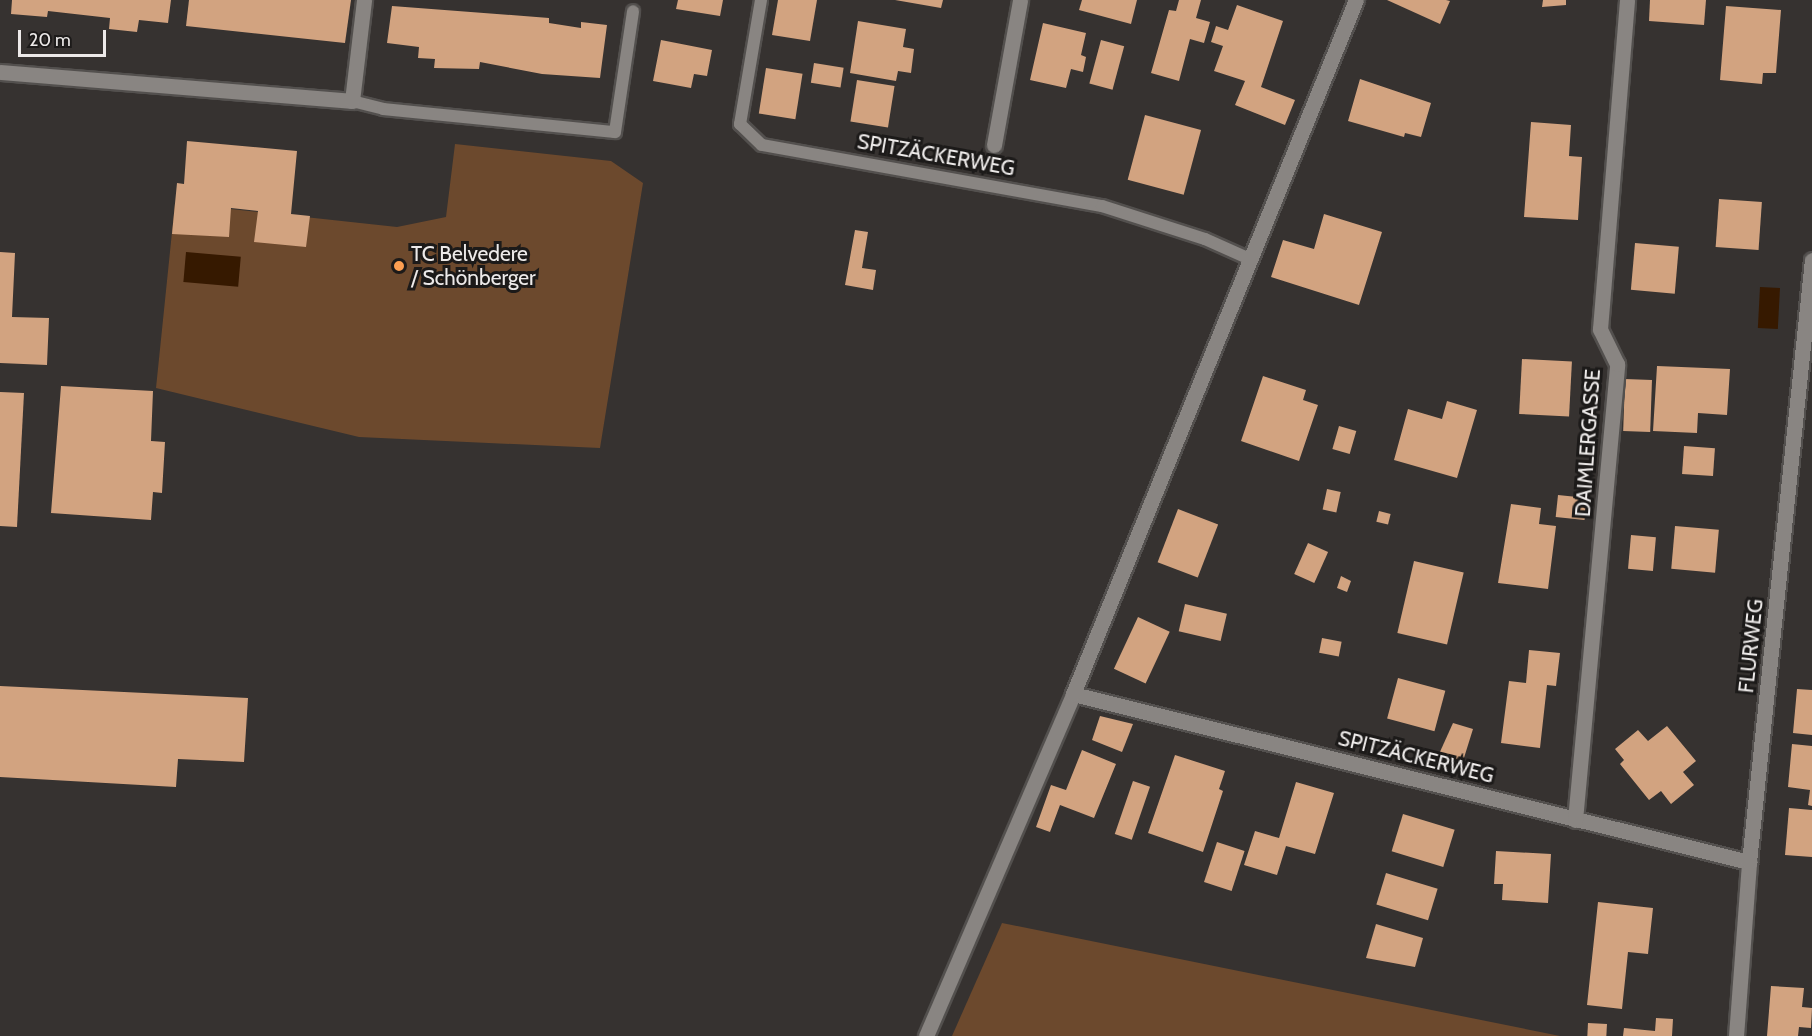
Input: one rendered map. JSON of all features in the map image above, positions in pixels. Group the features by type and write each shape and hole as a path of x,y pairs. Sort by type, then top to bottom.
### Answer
{"street":[{"path":"0,72 352,101 364,0"},
{"path":"994,145 1020,0"},
{"path":"926,1036 1073,694 1356,0"},
{"name":"DAIMLERGASSE","path":"1575,820 1617,364 1600,329 1627,0"},
{"name":"FLURWEG","path":"1736,1036 1749,862 1812,260"},
{"name":"SPITZÄCKERWEG","path":"1073,694 1749,862"}],"lane":[{"name":"SPITZÄCKERWEG","path":"761,0 740,124 762,145 1102,206 1205,239 1250,259"},
{"path":"352,101 382,110 615,132 633,11"}],"shaded area":[{"name":"TC Belvedere / Schönberger","path":"455,144 611,161 643,183 600,448 359,437 156,388 175,203 397,227 446,217"},
{"path":"186,252 241,257 238,287 183,282"},
{"path":"1760,287 1780,288 1778,329 1758,328"},
{"path":"1002,923 1560,1036 952,1036"}],"building":[{"path":"12,0 171,0 168,23 139,20 137,32 109,29 110,18 48,11 47,17 11,14"},
{"path":"189,0 351,0 345,43 186,26"},
{"path":"678,0 723,0 720,16 676,9"},
{"path":"778,0 817,0 810,41 772,35"},
{"path":"895,0 943,0 941,8"},
{"path":"1082,0 1137,0 1131,24 1079,10"},
{"path":"1179,0 1201,0 1196,18 1210,22 1204,43 1190,39 1179,81 1151,73 1169,10 1176,11"},
{"path":"1387,0 1446,0 1450,1 1440,24"},
{"path":"1543,0 1566,0 1566,5 1542,7"},
{"path":"1650,0 1706,0 1704,25 1649,21"},
{"path":"1237,5 1283,21 1261,87 1295,100 1285,125 1235,105 1245,81 1214,71 1223,46 1211,42 1216,26 1228,30"},
{"path":"392,6 549,18 549,23 581,28 581,22 607,25 600,78 542,74 480,62 479,69 434,68 435,59 418,58 419,47 387,43"},
{"path":"1726,6 1781,10 1776,73 1763,73 1762,84 1720,80"},
{"path":"858,21 906,29 903,47 914,49 911,73 898,71 896,81 850,73"},
{"path":"1043,23 1086,33 1081,55 1086,57 1083,72 1071,69 1066,88 1030,80"},
{"path":"661,40 712,50 707,76 694,74 691,88 653,81"},
{"path":"1101,40 1124,46 1113,90 1089,83"},
{"path":"814,63 844,68 841,87 811,83"},
{"path":"766,68 803,74 795,119 759,113"},
{"path":"1360,79 1431,103 1421,137 1405,133 1404,137 1348,121"},
{"path":"857,80 895,86 888,127 850,121"},
{"path":"1145,115 1201,130 1184,195 1128,180"},
{"path":"1531,122 1571,125 1569,156 1582,157 1578,220 1524,217"},
{"path":"187,141 297,151 291,214 310,216 306,247 254,242 258,211 231,208 229,237 172,234 177,183 184,184"},
{"path":"1719,199 1762,202 1759,250 1716,247"},
{"path":"1324,214 1382,232 1359,305 1271,277 1283,240 1314,249"},
{"path":"855,230 868,232 862,268 876,270 873,290 845,285"},
{"path":"1635,243 1679,247 1675,294 1631,290"},
{"path":"0,252 15,253 12,317 49,318 47,365 0,363"},
{"path":"1522,359 1572,362 1569,417 1519,414"},
{"path":"1657,366 1730,369 1727,415 1698,413 1697,433 1653,431"},
{"path":"1263,376 1306,390 1303,400 1318,405 1299,461 1241,441"},
{"path":"1625,379 1652,380 1650,432 1623,431"},
{"path":"61,386 153,391 151,441 165,442 162,493 153,492 151,520 51,513"},
{"path":"0,392 24,393 17,527 0,526"},
{"path":"1447,401 1477,410 1457,478 1394,460 1408,409 1442,419"},
{"path":"1339,426 1356,431 1350,454 1332,449"},
{"path":"1684,446 1715,448 1713,476 1682,474"},
{"path":"1327,489 1341,492 1336,512 1323,510"},
{"path":"1558,495 1587,498 1585,520 1556,517"},
{"path":"1511,504 1541,508 1539,524 1556,526 1548,589 1498,583"},
{"path":"1178,509 1218,524 1198,578 1158,562"},
{"path":"1379,511 1391,514 1388,525 1376,522"},
{"path":"1675,526 1719,530 1715,573 1671,569"},
{"path":"1631,535 1656,537 1653,571 1628,569"},
{"path":"1308,543 1328,552 1314,583 1294,574"},
{"path":"1414,561 1464,572 1447,645 1397,633"},
{"path":"1341,576 1351,581 1347,592 1337,588"},
{"path":"1185,604 1227,614 1221,641 1179,631"},
{"path":"1138,617 1170,632 1146,683 1114,669"},
{"path":"1322,638 1342,642 1339,657 1319,653"},
{"path":"1529,650 1560,653 1556,686 1547,685 1540,748 1501,743 1509,681 1526,683"},
{"path":"1398,678 1445,691 1434,731 1387,719"},
{"path":"0,686 248,698 244,762 178,759 176,787 0,777"},
{"path":"1797,689 1812,690 1812,735 1793,733"},
{"path":"1100,716 1133,724 1122,752 1092,740"},
{"path":"1453,723 1473,729 1463,761 1439,754"},
{"path":"1667,726 1696,761 1683,772 1694,785 1671,804 1661,791 1649,800 1620,764 1624,760 1615,749 1638,730 1648,741"},
{"path":"1792,744 1812,746 1812,806 1808,805 1810,790 1788,787"},
{"path":"1082,750 1116,764 1094,818 1060,805 1050,832 1036,827 1051,785 1066,790"},
{"path":"1175,755 1225,771 1219,789 1223,791 1203,852 1148,833"},
{"path":"1133,781 1150,787 1132,840 1115,834"},
{"path":"1296,782 1334,793 1315,854 1286,846 1277,875 1244,865 1255,831 1279,838"},
{"path":"1789,808 1812,810 1812,857 1785,855"},
{"path":"1403,814 1455,830 1443,867 1392,851"},
{"path":"1217,842 1245,851 1232,891 1204,882"},
{"path":"1496,851 1551,854 1548,903 1502,900 1503,884 1494,884"},
{"path":"1386,873 1438,889 1428,920 1376,905"},
{"path":"1598,902 1653,908 1648,954 1628,952 1622,1009 1587,1005"},
{"path":"1376,924 1423,938 1415,967 1366,958"},
{"path":"1771,986 1804,988 1802,1007 1812,1008 1811,1028 1799,1027 1798,1036 1767,1036"},
{"path":"1656,1018 1673,1019 1672,1036 1623,1036 1624,1028 1655,1031"},
{"path":"1588,1023 1607,1024 1606,1036 1587,1036"}],"place":[{"name":"TC Belvedere / Schönberger","path":"399,266"}]}
